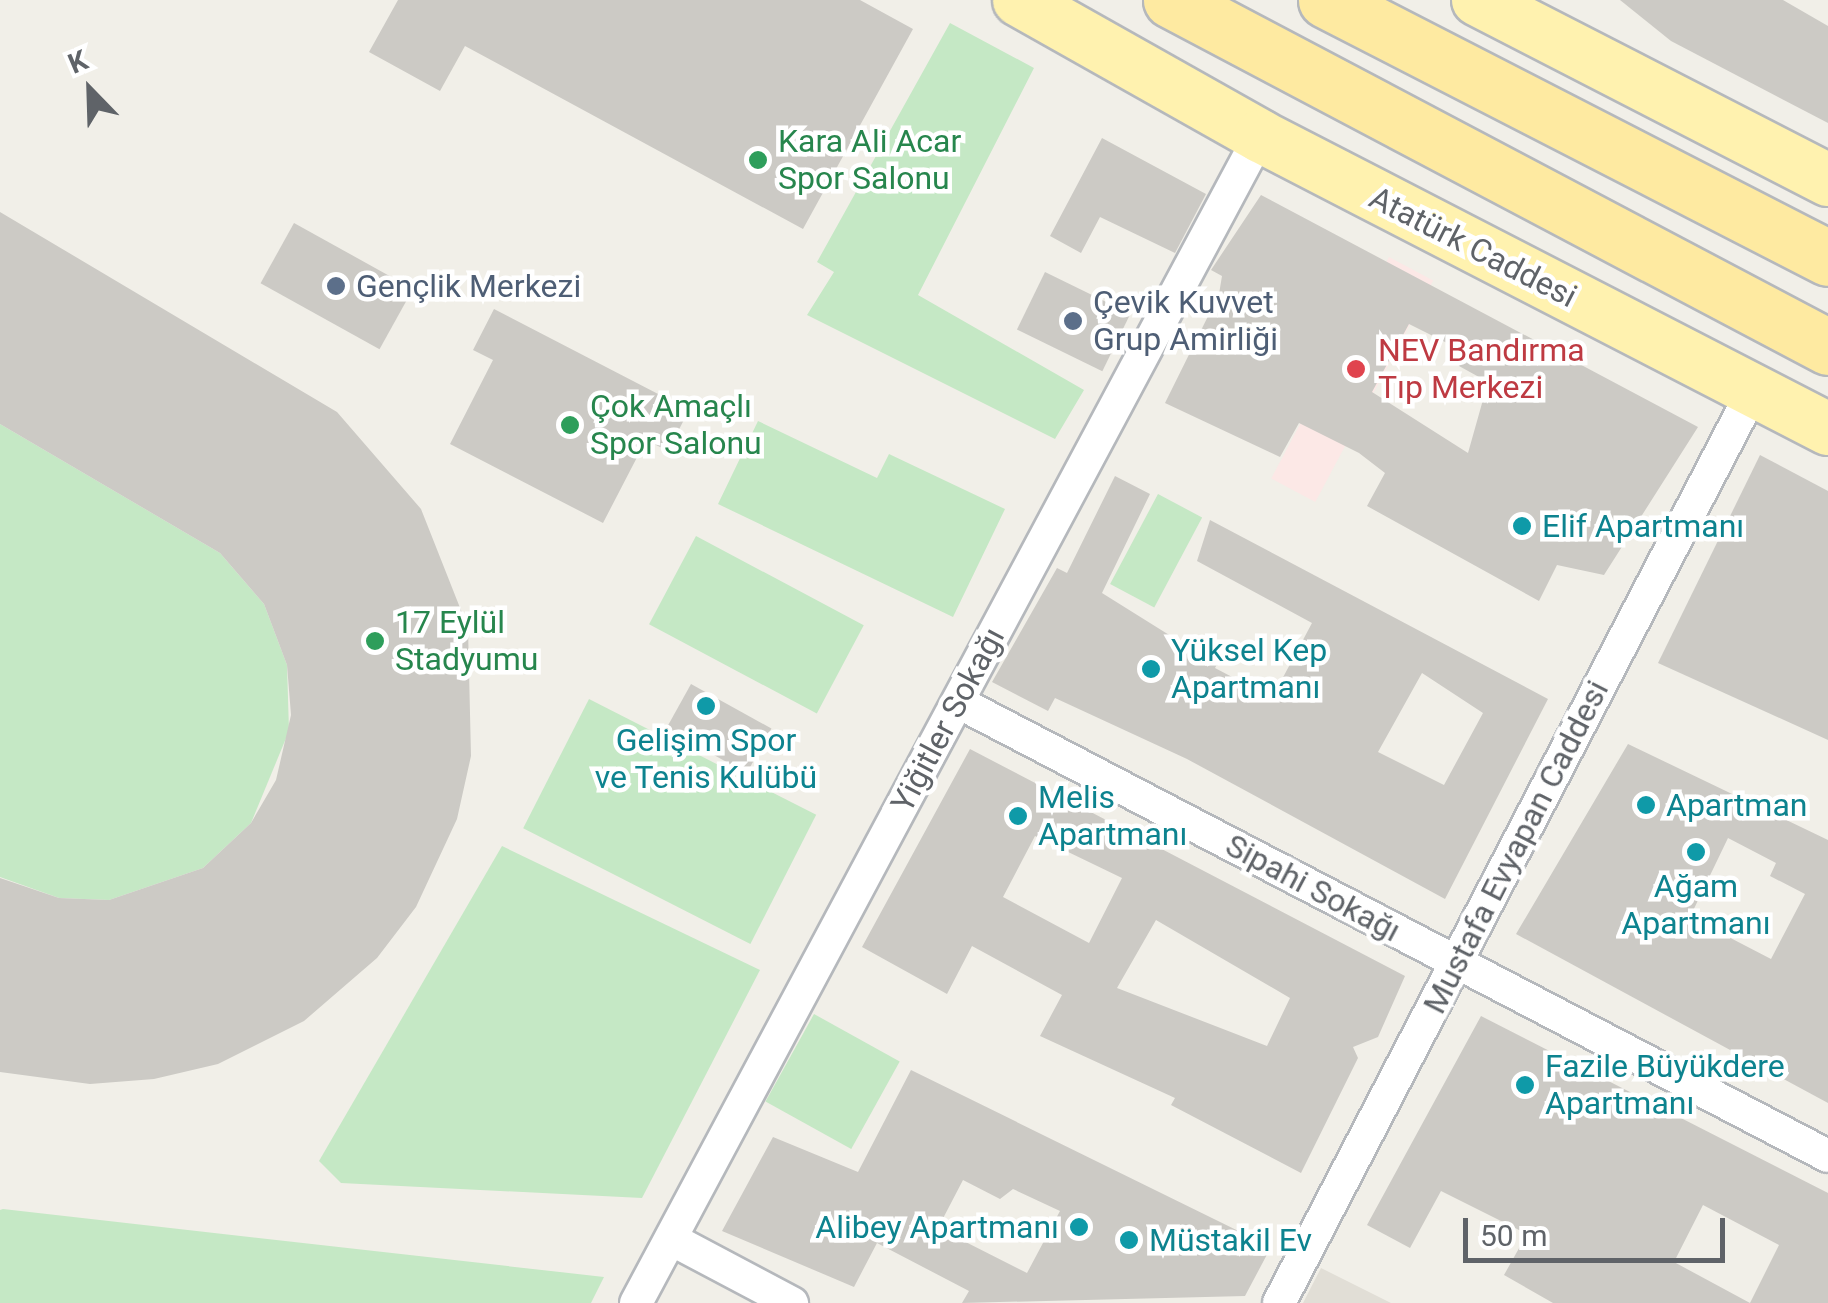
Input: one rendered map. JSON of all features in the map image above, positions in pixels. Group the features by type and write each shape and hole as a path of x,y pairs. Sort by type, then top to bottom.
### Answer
{"highway":[{"path":"1171,0 1828,347"},
{"path":"1326,0 1828,258"}],"main road":[{"name":"Atatürk Caddesi","path":"1019,0 1260,136 1828,429"},
{"path":"1478,0 1828,180"}],"street":[{"name":"Yiğitler Sokağı","path":"636,1303 1260,136"},
{"name":"Mustafa Evyapan Caddesi","path":"1280,1303 1753,392"},
{"name":"Sipahi Sokağı","path":"958,702 1828,1156"},
{"path":"670,1238 792,1303"}],"shaded area":[{"name":"NEV Bandırma Tıp Merkezi","path":"1389,257 1433,280 1315,502 1271,479"},
{"path":"1321,1268 1391,1303 1303,1303"}],"green space":[{"path":"950,23 1034,68 918,295 1084,390 1055,439 807,315 834,272 817,262"},
{"path":"758,421 877,478 889,454 1005,509 953,617 718,504"},
{"path":"0,424 220,553 264,604 287,665 289,731 251,823 203,868 109,900 59,898 0,877"},
{"path":"1158,494 1202,517 1154,608 1110,584"},
{"path":"696,536 864,625 817,713 649,624"},
{"path":"589,699 816,815 750,944 523,828"},
{"path":"502,846 760,970 642,1198 341,1183 319,1161"},
{"path":"814,1014 900,1062 851,1149 766,1101"},
{"path":"0,1210 604,1277 591,1303 0,1303"}],"building":[{"name":"Kara Ali Acar Spor Salonu","path":"398,0 860,0 913,29 803,229 465,46 440,91 369,52"},
{"path":"1620,0 1783,0 1828,26 1828,123 1671,41"},
{"path":"1102,138 1206,194 1175,253 1100,217 1081,253 1050,236"},
{"path":"1261,195 1698,427 1604,575 1557,565 1539,601 1367,506 1385,473 1359,453 1299,423 1280,457 1165,403 1219,294 1222,276 1211,270","holes":["1409,324 1467,353 1459,366 1488,382 1468,453 1372,392"]},
{"name":"17 Eylül Stadyumu","path":"0,212 337,412 421,509 468,628 471,756 457,819 416,907 377,958 304,1021 218,1064 154,1079 90,1084 0,1072 0,878 59,898 109,900 203,868 251,823 276,780 291,715 287,665 264,604 220,553 0,424"},
{"name":"Gençlik Merkezi","path":"294,223 413,289 379,349 261,283"},
{"name":"Çevik Kuvvet Grup Amirliği","path":"1045,272 1130,314 1102,371 1017,330"},
{"name":"Çok Amaçlı Spor Salonu","path":"494,309 689,410 668,451 646,440 603,523 450,444 493,360 473,350"},
{"path":"1760,455 1828,491 1828,740 1658,663"},
{"path":"1115,476 1150,494 1102,593 1190,648 1221,657 1215,668 1272,698 1312,623 1197,561 1210,520 1548,699 1445,899 1187,759 1055,698 1048,711 992,682 1057,568 1067,573","holes":["1422,673 1483,713 1444,785 1378,752"]},
{"name":"Gelişim Spor ve Tenis Kulübü","path":"691,684 771,729 747,773 666,729"},
{"path":"1628,744 1828,840 1828,1103 1516,934","holes":["1728,838 1776,863 1770,876 1805,894 1771,959 1690,917"]},
{"path":"970,749 1405,976 1378,1037 1353,1047 1358,1058 1301,1173 1171,1105 1175,1098 1040,1036 1062,995 972,946 947,994 862,947","holes":["1035,836 1122,878 1089,943 1003,897","1156,920 1290,998 1267,1046 1117,988"]},
{"path":"1481,1016 1828,1193 1828,1303 1750,1303 1553,1303 1504,1275 1527,1234 1441,1191 1410,1248 1367,1225","holes":["1703,1205 1779,1245 1750,1303 1674,1262"]},
{"path":"911,1070 1271,1247 1245,1296 962,1303 969,1291 877,1243 854,1287 722,1231 773,1137 858,1172","holes":["963,1180 1000,1199 1013,1189 1060,1211 1027,1273 938,1228"]}],"place":[{"name":"Kara Ali Acar Spor Salonu","path":"758,160"},
{"name":"Gençlik Merkezi","path":"336,286"},
{"name":"Çevik Kuvvet Grup Amirliği","path":"1073,321"},
{"name":"NEV Bandırma Tıp Merkezi","path":"1356,369"},
{"name":"Çok Amaçlı Spor Salonu","path":"570,425"},
{"name":"Elif Apartmanı","path":"1522,526"},
{"name":"17 Eylül Stadyumu","path":"375,641"},
{"name":"Yüksel Kep Apartmanı","path":"1151,669"},
{"name":"Gelişim Spor ve Tenis Kulübü","path":"706,706"},
{"name":"Apartman","path":"1646,805"},
{"name":"Melis Apartmanı","path":"1018,816"},
{"name":"Ağam Apartmanı","path":"1696,852"},
{"name":"Fazile Büyükdere Apartmanı","path":"1525,1085"},
{"name":"Alibey Apartmanı","path":"1079,1227"},
{"name":"Müstakil Ev","path":"1129,1240"}]}
